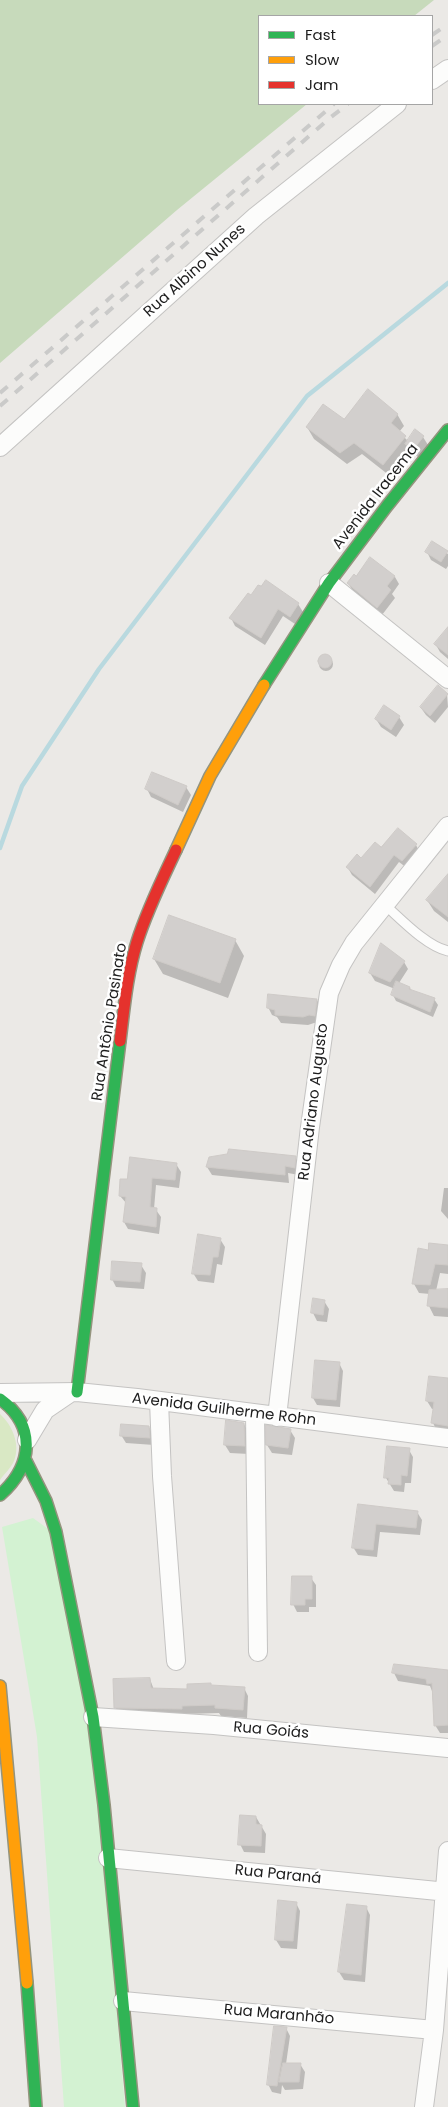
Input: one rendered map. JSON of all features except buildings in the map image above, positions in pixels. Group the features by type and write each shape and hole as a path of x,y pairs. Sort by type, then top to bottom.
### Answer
{"street":[{"path":"433,79 448,69"},
{"name":"Rua Albino Nunes","path":"0,447 256,216 396,105"},
{"name":"Avenida Iracema","path":"329,583 387,506 448,431"},
{"path":"329,583 448,679"},
{"name":"Rua Antônio Pasinato","path":"74,1392 117,1056 126,993 136,944 149,908 210,776 244,716 329,583"},
{"name":"Rua Adriano Augusto","path":"277,1417 311,1118 330,994 341,965 354,943 448,826"},
{"path":"27,1440 45,1410 74,1392"},
{"name":"Avenida Guilherme Rohn","path":"0,1393 74,1392 448,1438"},
{"path":"0,1399 15,1411 23,1424 27,1440 26,1461 7,1493"},
{"path":"159,1401 162,1476 176,1661"},
{"path":"255,1414 258,1652"},
{"path":"26,1461 46,1501 63,1558 93,1717 104,1805 133,2107"},
{"path":"30,1497 46,1501"},
{"path":"0,1686 33,2051 36,2107"},
{"name":"Rua Goiás","path":"93,1717 214,1726 448,1748"},
{"path":"424,2107 434,2030 448,1851"},
{"name":"Rua Paraná","path":"108,1858 446,1892"},
{"name":"Rua Maranhão","path":"123,2001 434,2030"}],"lane":[{"path":"384,904 438,948 448,951"}],"green space":[{"path":"0,0 434,0 415,15 258,15 258,105 306,105 177,210 0,363"},
{"path":"0,1414 12,1429 16,1442 16,1455 13,1464 0,1480"},
{"path":"33,1518 51,1531 93,1737 125,2107 64,2107 37,1737 2,1527"}],"waterway":[{"path":"0,848 22,786 99,669 307,396 448,283"}],"railway":[{"path":"433,34 448,24"},
{"path":"433,45 448,35"},
{"path":"0,393 333,105"},
{"path":"0,406 347,105"}],"traffic: fast":[{"path":"264,685 329,583 448,430"},
{"path":"77,1392 120,1041"},
{"path":"0,1399 20,1421 25,1434 26,1446 19,1472 0,1495"},
{"path":"26,1461 46,1501 56,1532 93,1717 104,1805 133,2107"},
{"path":"27,1983 36,2107"}],"traffic: slow":[{"path":"176,850 210,776 264,685"},
{"path":"0,1686 27,1983"}],"traffic: jam":[{"path":"120,1041 128,979 137,942 150,907 176,850"}]}
